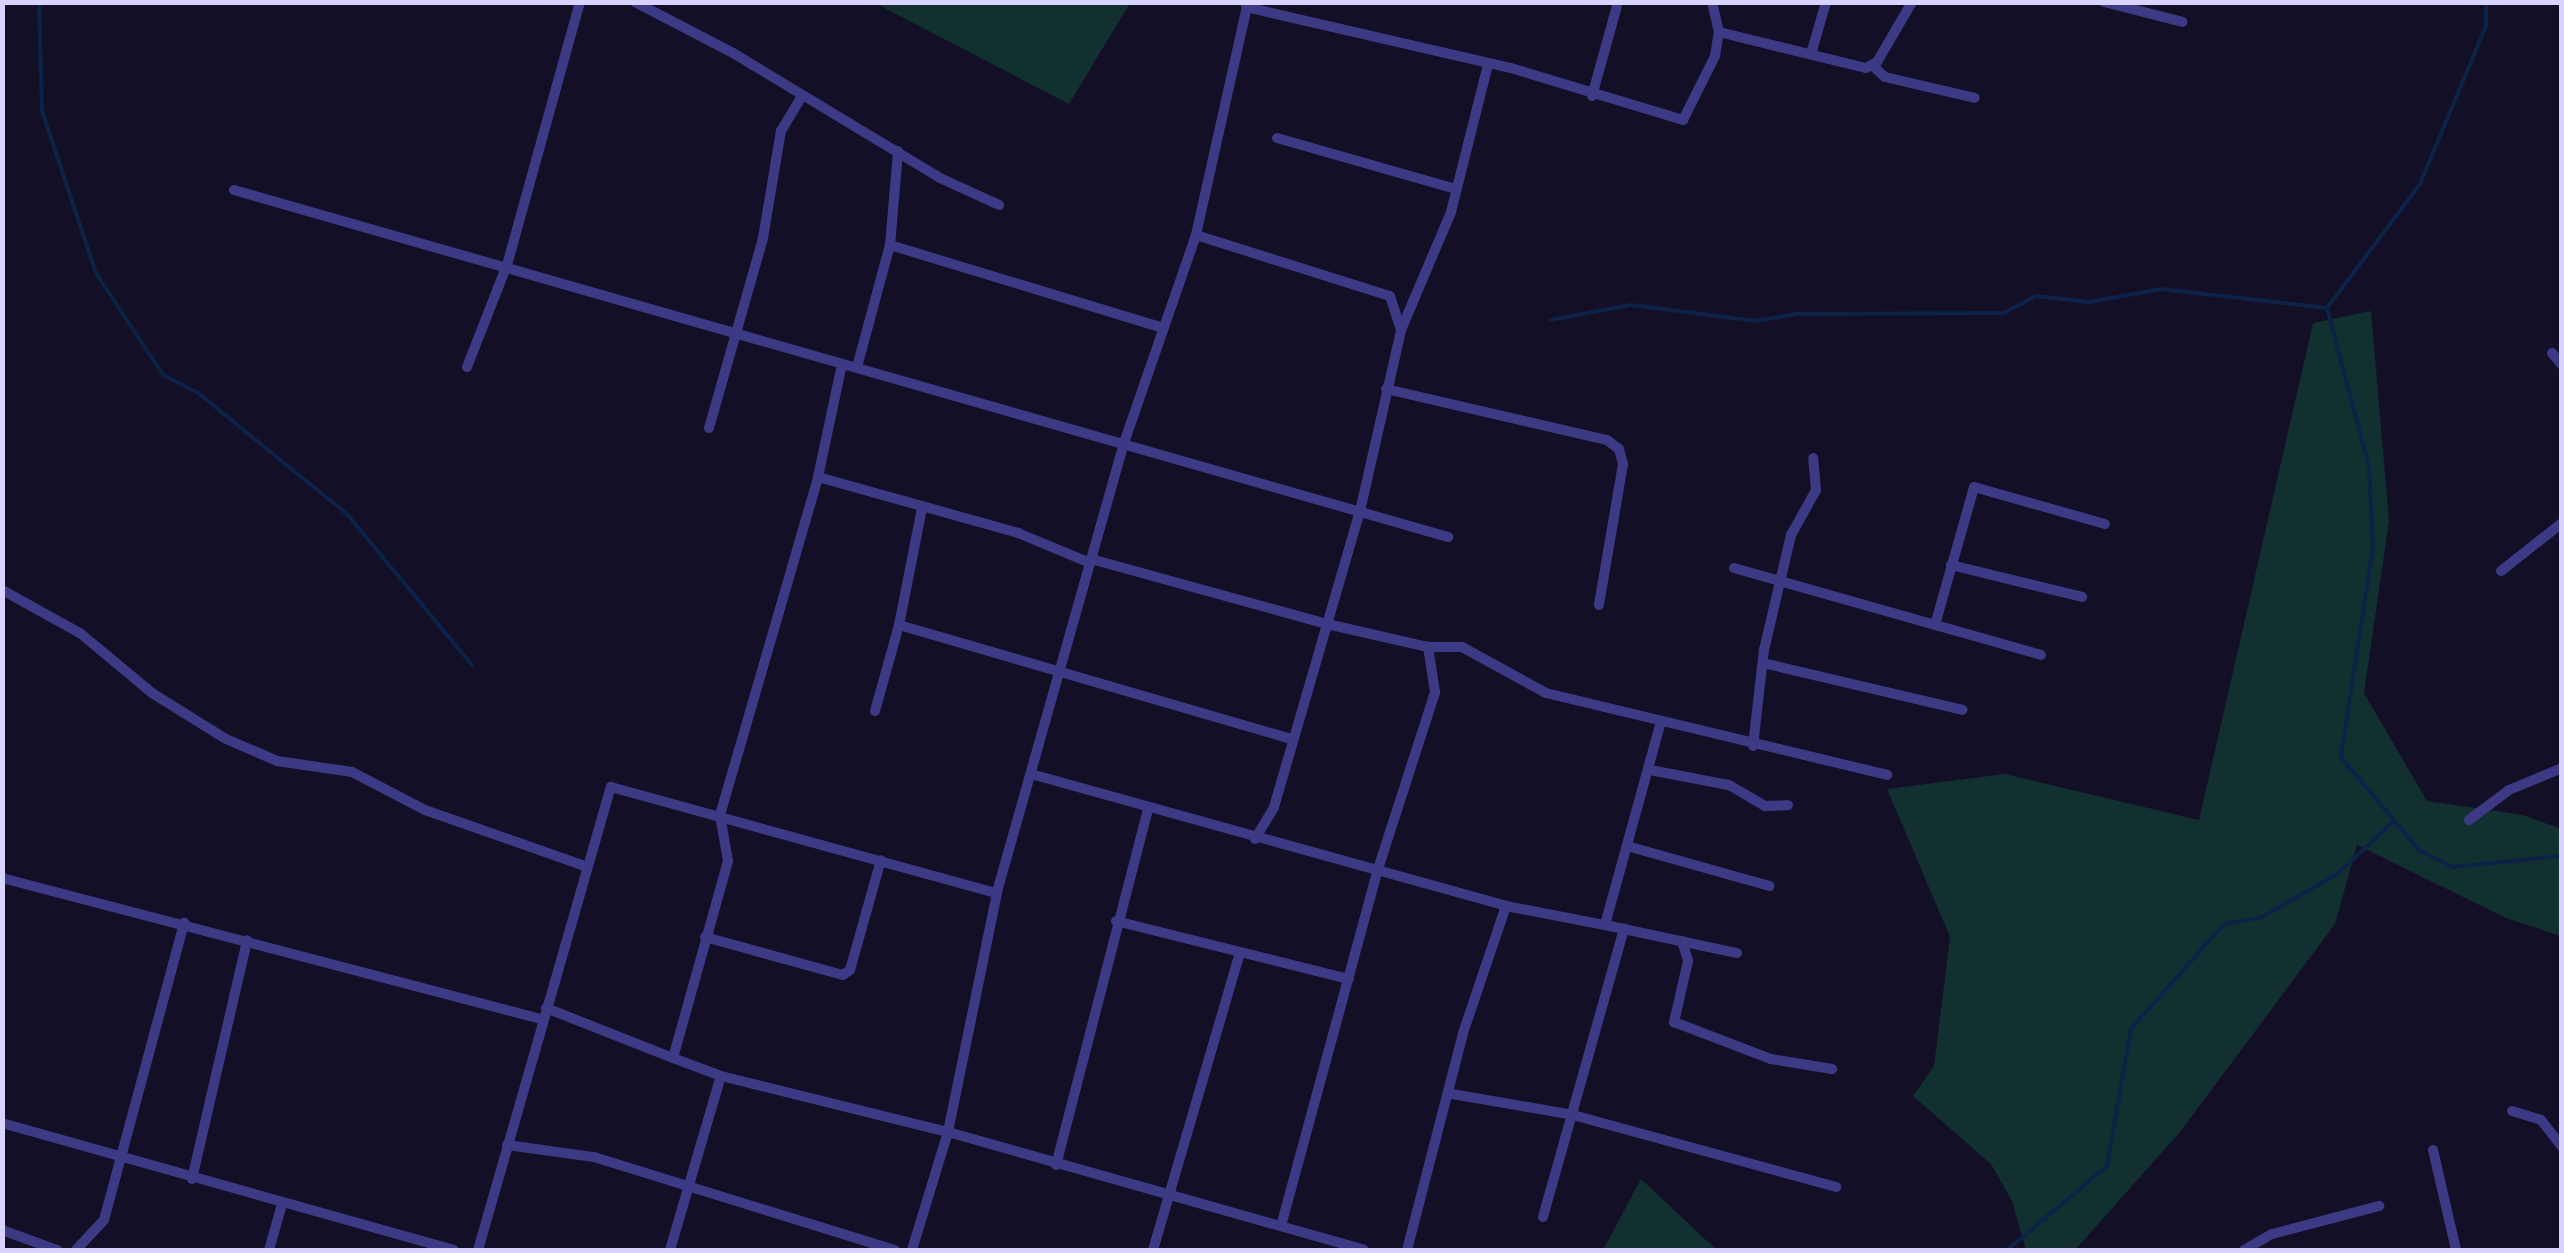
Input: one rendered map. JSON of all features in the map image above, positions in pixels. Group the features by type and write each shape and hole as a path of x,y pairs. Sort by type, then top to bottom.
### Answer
{"street":[{"path":"467,367 507,265 580,2"},
{"path":"635,2 999,205"},
{"path":"912,1250 948,1132 997,893 1124,443 1196,236 1247,5 1488,65 1683,120 1715,56 1719,32 1712,2"},
{"path":"1811,54 1826,2"},
{"path":"1872,66 1912,2"},
{"path":"2104,2 2184,22"},
{"path":"1592,96 1613,4"},
{"path":"1719,32 1872,66 1885,77 1974,98"},
{"path":"1255,839 1274,807 1360,511 1402,330 1456,189 1488,65"},
{"path":"710,428 762,238 781,131 802,96"},
{"path":"1277,138 1456,189"},
{"path":"858,367 890,245 898,151"},
{"path":"234,190 1448,537"},
{"path":"1196,236 1390,296 1402,330"},
{"path":"890,245 1164,328"},
{"path":"2552,353 2562,365"},
{"path":"673,1058 728,862 720,815 818,477 842,364"},
{"path":"1386,388 1607,440 1619,449 1622,464 1599,605"},
{"path":"1753,746 1763,664 1780,583 1795,526 1816,490 1813,458"},
{"path":"818,477 1018,533 1090,561 1326,624 1428,647 1462,647 1546,693 1660,725 1887,775"},
{"path":"1934,625 1974,486 2105,524"},
{"path":"875,711 898,625 922,508"},
{"path":"2500,572 2562,523"},
{"path":"1951,565 2082,598"},
{"path":"1734,568 2041,655"},
{"path":"2,590 80,633 152,693 226,738 277,761 352,772 425,810 585,866"},
{"path":"898,625 1291,739"},
{"path":"1282,1226 1377,872 1434,692 1428,647"},
{"path":"1763,664 1963,710"},
{"path":"1605,925 1660,725"},
{"path":"2470,820 2509,790 2562,768"},
{"path":"1650,770 1729,785 1765,806 1788,805"},
{"path":"1032,774 1148,810 1506,906 1738,953"},
{"path":"478,1250 585,866 611,787 997,893"},
{"path":"1056,1165 1116,920 1148,810"},
{"path":"1627,846 1769,886"},
{"path":"705,937 843,975 850,970 882,860"},
{"path":"2,878 544,1014 721,1076 948,1132 1168,1198 1364,1250"},
{"path":"1407,1250 1452,1094 1463,1033 1506,906"},
{"path":"1116,920 1349,979"},
{"path":"76,1250 104,1220 184,923"},
{"path":"1543,1216 1624,928"},
{"path":"192,1179 247,940"},
{"path":"1682,941 1688,961 1674,1022 1771,1059 1832,1069"},
{"path":"1154,1250 1240,953"},
{"path":"670,1250 721,1076"},
{"path":"1452,1094 1573,1115 1836,1187"},
{"path":"2512,1110 2541,1120 2562,1147"},
{"path":"2,1123 122,1162 453,1250"},
{"path":"507,1145 594,1157 894,1250"},
{"path":"2432,1150 2456,1250"},
{"path":"269,1250 282,1204"},
{"path":"2244,1250 2272,1234 2380,1206"},
{"path":"2,1230 57,1250"}],"green space":[{"path":"875,3 1130,3 1069,104"},
{"path":"2371,311 2389,521 2364,693 2427,801 2523,815 2561,829 2561,936 2506,918 2357,845 2335,924 2180,1132 2075,1250 2026,1250 2012,1201 1991,1164 1913,1096 1934,1066 1950,937 1887,789 2005,774 2199,820 2313,323"},
{"path":"1641,1179 1708,1242 1717,1250 1603,1250"}],"waterway":[{"path":"39,2 42,111 96,273 163,375 198,393 347,514 472,665"},
{"path":"2486,2 2486,26 2420,184 2327,308 2369,467 2373,547 2341,757 2419,850 2453,867 2562,856"},
{"path":"1550,320 1631,305 1756,321 1796,314 2004,313 2036,296 2090,302 2161,289 2327,308"},
{"path":"2007,1250 2107,1166 2131,1029 2224,924 2262,917 2336,875 2392,823"}]}
